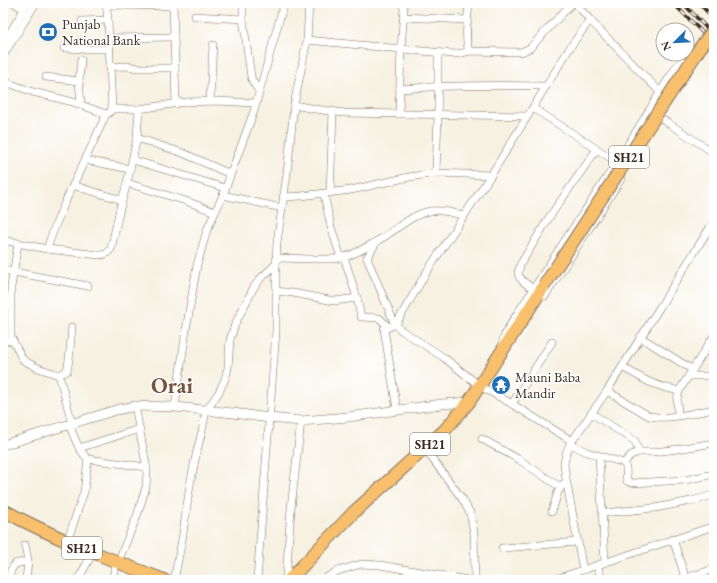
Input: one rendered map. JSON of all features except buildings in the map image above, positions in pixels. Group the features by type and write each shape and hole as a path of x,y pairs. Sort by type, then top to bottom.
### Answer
{"main road":[{"name":"SH21","path":"287,580 353,513 445,430 469,402 503,350 539,287 714,29"},
{"name":"SH21","path":"3,510 27,525"},
{"name":"SH21","path":"3,515 92,555 115,570 147,580"},
{"name":"SH21","path":"115,570 164,580"}],"street":[{"path":"3,44 26,6 14,3"},
{"path":"3,56 36,3"},
{"path":"243,3 243,18 251,77 259,91"},
{"path":"175,407 197,264 207,230 224,192 256,104 284,3"},
{"path":"257,580 268,418 276,331 277,242 294,105 307,40 309,3"},
{"path":"399,114 403,17 403,6 400,3"},
{"path":"469,3 467,35 468,47 470,51"},
{"path":"307,40 454,54 470,51 521,52 526,51 535,43 573,3 660,92"},
{"path":"47,249 58,218 109,111 110,49 106,4 173,4 176,103"},
{"path":"195,16 243,18"},
{"path":"403,17 468,20"},
{"path":"82,21 108,20"},
{"path":"397,410 384,329 397,322 426,273 491,175 571,46 590,20"},
{"path":"109,38 174,38"},
{"path":"210,101 213,45"},
{"path":"64,48 110,49"},
{"path":"436,173 438,53"},
{"path":"81,60 79,81 82,105"},
{"path":"503,350 512,344 516,339 616,188 659,117 691,71 692,67 688,62 682,61 679,63 539,287 523,281 519,277 518,273 520,265 550,216 597,149"},
{"path":"110,66 175,68"},
{"path":"46,77 79,81"},
{"path":"3,81 33,92 109,111 186,102 210,101 256,104"},
{"path":"400,89 483,85 546,86"},
{"path":"294,105 344,113 528,116"},
{"path":"3,240 47,249 99,255 105,255 108,253 111,249 137,138 139,108"},
{"path":"532,108 617,162"},
{"path":"332,112 327,193 331,227 357,298 361,317 379,318 389,327"},
{"path":"659,117 714,153"},
{"path":"137,138 183,153 230,174"},
{"path":"85,160 130,169"},
{"path":"132,160 224,192 282,208"},
{"path":"283,197 351,190 409,177 436,173 491,175"},
{"path":"127,182 216,212"},
{"path":"73,185 122,200"},
{"path":"174,580 182,540 190,485 206,411 226,379 230,340 235,324 254,287 261,278 276,261 343,258 378,240 418,215 429,211 441,211 463,216"},
{"path":"583,570 566,480 564,464 566,453 571,443 607,391 714,221"},
{"path":"367,258 378,240"},
{"path":"18,244 12,287 11,337 23,360 38,368 59,375 67,371 72,327"},
{"path":"353,254 367,258"},
{"path":"367,258 393,320 397,322 398,327 443,357 480,386 512,404 571,443 587,452 624,463"},
{"path":"3,270 88,286"},
{"path":"276,291 334,301 357,298"},
{"path":"3,303 11,304"},
{"path":"678,415 677,400 679,391 710,348 714,336"},
{"path":"640,337 691,373 714,376"},
{"path":"3,341 13,341"},
{"path":"512,404 552,342"},
{"path":"622,367 649,382 679,391"},
{"path":"59,375 71,424 79,448 84,455 88,459 146,467"},
{"path":"607,391 649,416 666,417 714,409"},
{"path":"3,445 116,410 135,406 175,407 301,421 348,417 442,404 469,402"},
{"path":"115,570 137,516 146,487 147,473 135,406"},
{"path":"591,413 635,441 639,452"},
{"path":"287,580 291,508 301,421"},
{"path":"79,448 139,429"},
{"path":"482,439 518,459 560,487"},
{"path":"624,463 631,456 639,452 671,450 714,443"},
{"path":"424,449 463,500 470,514 474,534 475,580"},
{"path":"599,456 605,562"},
{"path":"67,544 84,492 88,459"},
{"path":"624,463 627,481 632,483 685,480 714,474"},
{"path":"552,511 560,487 566,480"},
{"path":"602,513 655,508 714,495"},
{"path":"553,580 714,526"},
{"path":"673,539 683,579 714,569"},
{"path":"502,548 577,542"},
{"path":"25,545 28,562 26,580"},
{"path":"78,580 92,555"},
{"path":"9,580 11,570 15,564 28,562"},
{"path":"324,580 338,571 361,564 380,565 468,580"},
{"path":"597,565 602,580"}],"railway":[{"path":"673,3 714,44"},
{"path":"683,3 714,36"},
{"path":"699,3 714,19"}],"place":[{"name":"Punjab National Bank","path":"48,32"},
{"name":"Mauni Baba Mandir","path":"501,385"}],"district":[{"name":"Orai","path":"172,385"}]}
